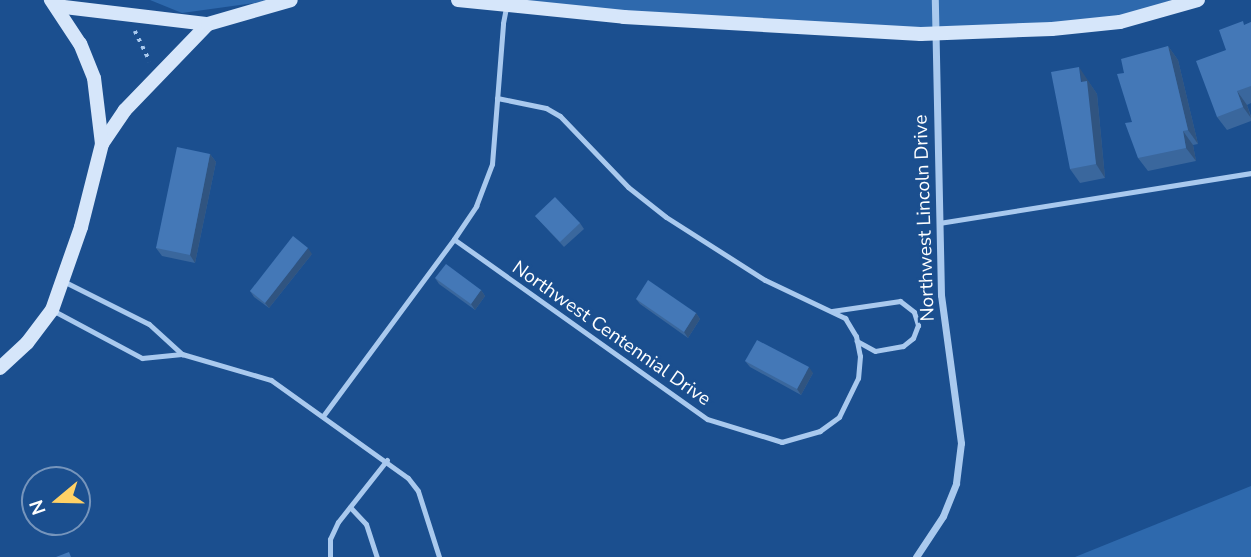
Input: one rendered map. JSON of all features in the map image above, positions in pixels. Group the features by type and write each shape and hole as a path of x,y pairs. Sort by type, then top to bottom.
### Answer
{"street":[{"path":"53,3 129,17 208,24 290,0"},
{"path":"458,0 506,7 849,32 935,33 1120,22 1198,0"},
{"name":"Northwest Lincoln Drive","path":"916,557 948,505 956,483 961,443 941,295 935,0"},
{"path":"53,3 80,44 94,78 102,144"},
{"path":"0,368 27,343 52,310 63,281 102,144 156,74 208,24"}],"lane":[{"path":"323,416 476,206 492,163 506,7"},
{"path":"497,98 546,108 560,116 628,187 666,217 765,280 845,318 857,341 876,351 903,346 913,338 918,325 914,312 900,301 832,311"},
{"path":"939,223 1251,173"},
{"name":"Northwest Centennial Drive","path":"454,239 665,393 707,419 744,434 782,442 800,439 839,417 858,378 857,341"},
{"path":"63,281 149,324 182,354"},
{"path":"52,310 142,358 182,354 271,380 387,460 418,491 439,557"},
{"path":"330,557 330,539 350,507 387,460"},
{"path":"350,507 366,524 377,557"}],"path":[{"path":"129,17 156,74"}],"shaded area":[{"path":"150,0 277,0 182,13"},
{"path":"461,0 1186,0 1120,22 935,33"},
{"path":"1251,486 1251,557 1075,557"}],"building":[{"path":"1243,21 1244,25 1251,22 1251,86 1237,91 1243,107 1217,117 1196,61 1226,50 1219,30"},
{"path":"1168,46 1188,130 1183,131 1186,148 1138,158 1125,123 1132,122 1117,74 1124,73 1121,59"},
{"path":"1079,67 1081,82 1087,81 1096,164 1070,169 1051,72"},
{"path":"177,147 210,154 190,255 156,248"},
{"path":"555,197 580,223 560,242 535,216"},
{"path":"293,236 308,248 265,303 250,291"},
{"path":"446,264 481,290 471,304 435,278"},
{"path":"648,280 696,313 684,332 636,299"},
{"path":"757,340 809,367 797,389 745,361"},
{"path":"69,552 71,557 56,557"}]}
